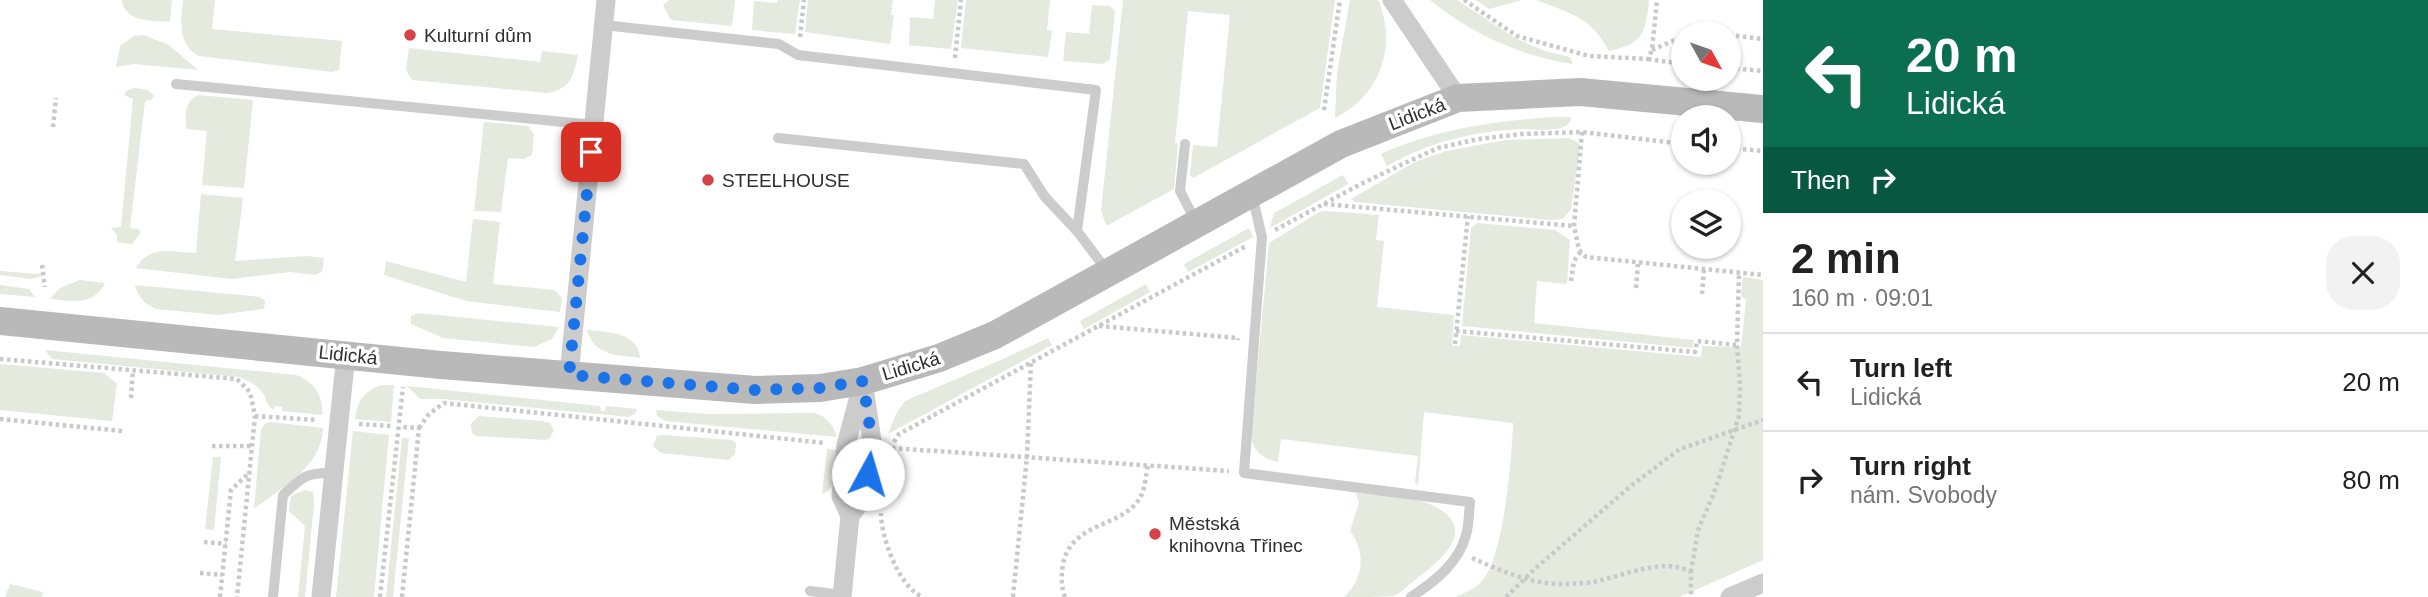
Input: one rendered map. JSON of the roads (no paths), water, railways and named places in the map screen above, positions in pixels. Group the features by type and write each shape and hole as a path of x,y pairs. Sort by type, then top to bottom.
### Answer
{"street":[{"path":"569,375 606,0"},
{"path":"1392,0 1458,98"},
{"name":"Lidická","path":"0,321 407,362 755,390 820,388 863,381 939,358 995,335 1341,144 1458,98 1580,92 1763,109"},
{"path":"321,597 346,354"},
{"path":"850,516 863,499 873,449 863,381"},
{"path":"842,596 850,516 841,496 846,445 863,381"},
{"path":"1730,597 1763,583"}],"lane":[{"path":"603,25 779,44 798,55 1096,90 1077,231"},
{"path":"176,84 594,125"},
{"path":"778,138 1024,164 1045,197 1077,231 1109,273"},
{"path":"1185,144 1180,191 1197,224"},
{"path":"1252,194 1262,237 1244,473 1470,502 1466,535 1457,558 1431,584 1411,597"},
{"path":"273,597 283,495 302,477 313,472 335,473"},
{"path":"810,592 842,596"}],"place":[{"name":"Kulturní dům","path":"410,35"},
{"name":"STEELHOUSE","path":"708,180"},
{"name":"Městská knihovna Třinec","path":"1155,534"}]}
